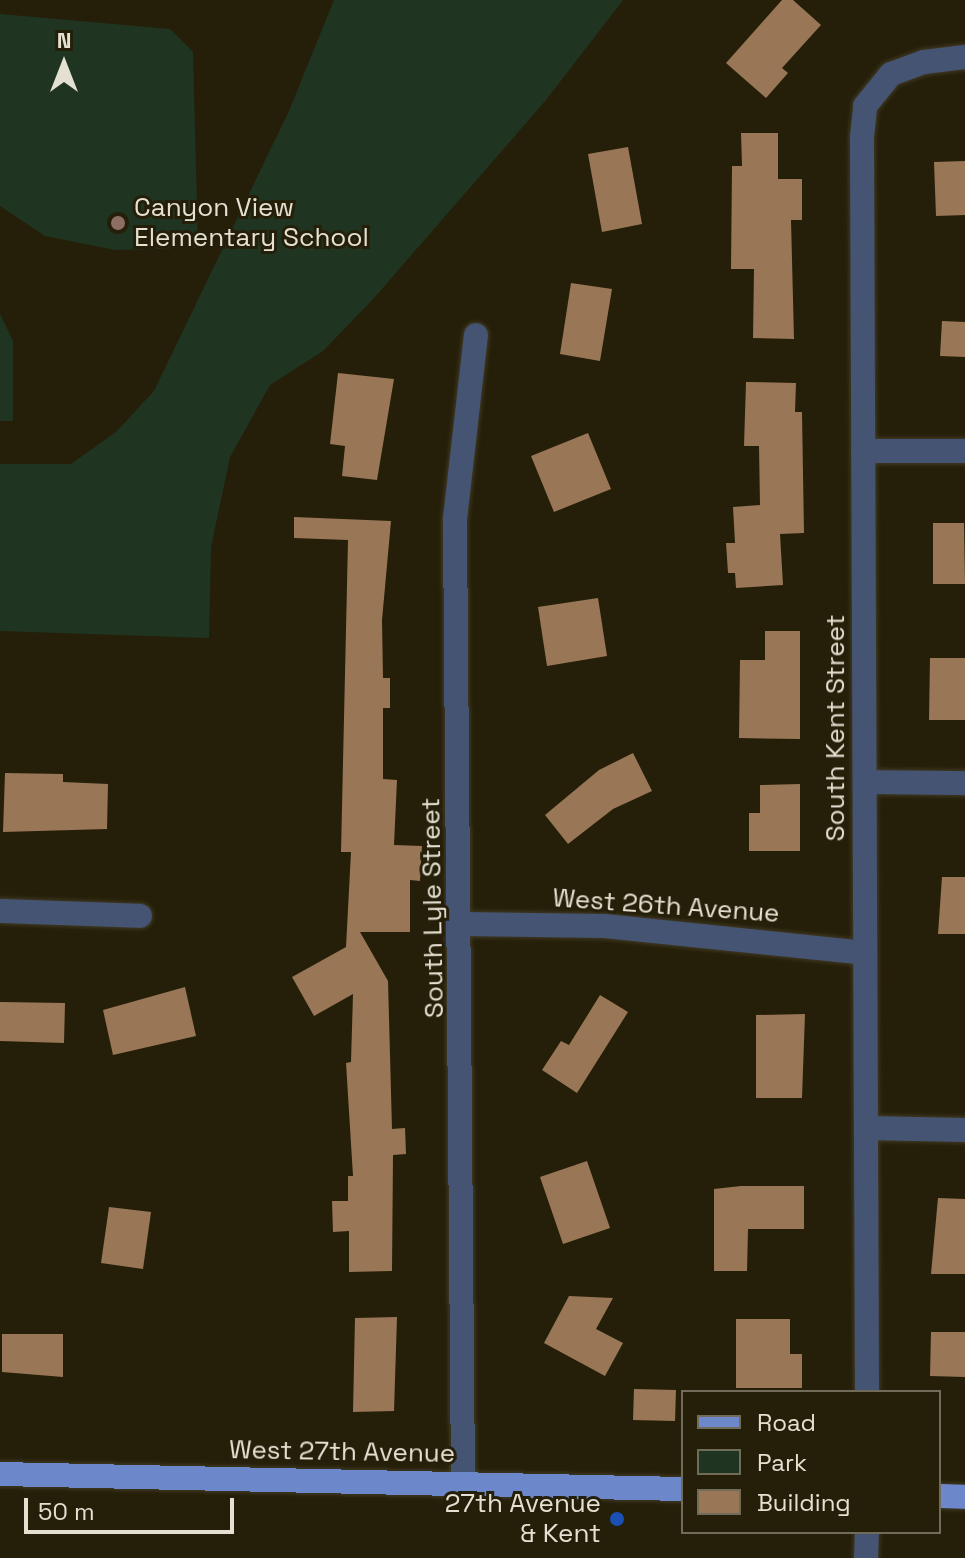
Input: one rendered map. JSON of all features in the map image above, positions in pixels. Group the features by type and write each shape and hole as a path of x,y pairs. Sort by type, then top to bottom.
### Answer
{"main road":[{"name":"West 27th Avenue","path":"0,1474 681,1489"},
{"path":"941,1496 965,1497"}],"street":[{"name":"South Kent Street","path":"867,1390 862,137 865,106 891,74 924,62 965,57"},
{"name":"South Lyle Street","path":"463,1482 462,924 455,519 476,335"},
{"path":"863,451 965,451"},
{"path":"865,782 965,783"},
{"path":"0,911 140,916"},
{"name":"West 26th Avenue","path":"462,924 605,926 865,953"},
{"path":"866,1128 965,1130"},
{"path":"866,1558 867,1534"}],"green space":[{"path":"334,0 623,0 546,100 374,298 323,351 270,385 230,457 211,547 209,638 0,631 0,464 71,464 116,432 154,391 289,111"},
{"path":"0,14 170,29 193,52 198,248 115,250 45,236 0,206"},
{"path":"0,314 13,341 13,421 0,421"}],"building":[{"path":"782,0 793,0 821,25 782,68 788,73 766,98 726,63"},
{"path":"741,133 778,133 778,179 802,179 802,220 791,220 794,339 753,338 754,269 731,269 732,166 742,166"},
{"path":"628,147 642,224 602,232 588,154"},
{"path":"965,161 965,215 936,216 934,162"},
{"path":"571,283 612,289 600,361 560,354"},
{"path":"942,321 965,322 965,357 940,356"},
{"path":"338,373 394,379 377,480 342,476 345,446 330,444"},
{"path":"746,382 796,383 795,412 802,412 804,533 780,534 783,585 736,588 735,573 728,573 726,543 735,543 733,507 760,505 759,446 744,446"},
{"path":"588,433 611,489 554,512 531,456"},
{"path":"294,517 391,521 382,620 383,678 390,678 390,708 383,708 383,779 397,780 394,845 422,846 420,881 410,880 410,932 360,932 388,981 392,1129 405,1128 406,1154 393,1155 392,1271 349,1272 349,1231 333,1232 332,1201 348,1201 348,1176 353,1176 346,1063 351,1062 353,994 314,1016 292,977 346,947 351,852 341,852 348,540 294,538"},
{"path":"933,523 964,523 965,584 933,584"},
{"path":"598,598 607,656 547,666 538,607"},
{"path":"765,631 800,631 800,739 739,738 740,660 765,660"},
{"path":"930,658 965,658 965,720 929,720"},
{"path":"633,753 652,791 613,809 568,844 545,815 599,770"},
{"path":"5,773 63,774 63,782 108,784 107,829 3,832"},
{"path":"800,784 800,851 749,851 749,813 760,813 760,785"},
{"path":"942,877 965,877 965,934 938,934"},
{"path":"185,987 196,1036 113,1055 103,1010"},
{"path":"600,995 628,1012 577,1093 542,1070 561,1041 569,1045"},
{"path":"0,1002 65,1003 64,1043 0,1041"},
{"path":"805,1014 802,1098 756,1098 756,1015"},
{"path":"587,1161 610,1228 563,1244 540,1177"},
{"path":"804,1186 804,1229 748,1229 747,1271 714,1271 714,1189"},
{"path":"938,1198 965,1199 965,1274 931,1274"},
{"path":"109,1207 151,1212 143,1269 101,1263"},
{"path":"569,1296 613,1298 596,1329 623,1343 605,1376 544,1343"},
{"path":"397,1317 394,1411 353,1412 355,1318"},
{"path":"736,1319 790,1319 790,1354 802,1354 802,1388 736,1388"},
{"path":"931,1332 965,1332 965,1377 930,1376"},
{"path":"2,1334 63,1334 63,1377 2,1372"},
{"path":"634,1389 676,1390 675,1421 633,1420"}],"place":[{"name":"Canyon View Elementary School","path":"118,223"},
{"name":"27th Avenue & Kent","path":"617,1519"}]}
